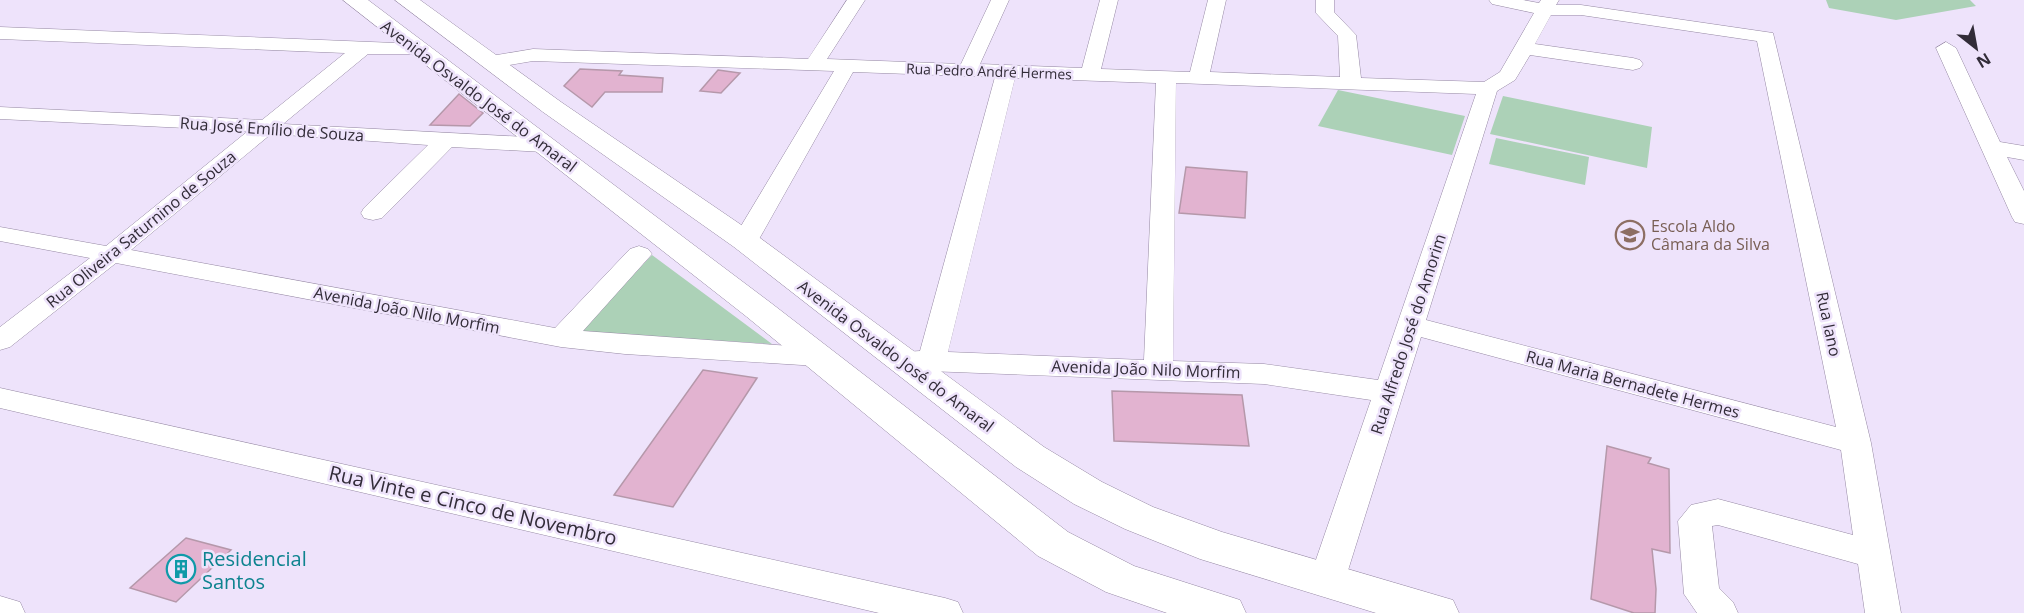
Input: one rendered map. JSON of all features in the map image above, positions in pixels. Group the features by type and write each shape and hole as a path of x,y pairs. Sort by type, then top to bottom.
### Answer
{"main road":[{"name":"Avenida Osvaldo José do Amaral","path":"354,0 818,357 1053,544 1121,580 1224,613"},
{"name":"Avenida Osvaldo José do Amaral","path":"406,0 552,107 917,360 1030,457 1088,493 1139,518 1215,547 1437,613"},
{"path":"432,59 467,69 491,62"},
{"path":"511,121 512,116 525,108 552,107"}],"street":[{"path":"814,64 856,0"},
{"path":"968,70 1000,0"},
{"path":"1090,74 1108,0"},
{"path":"1199,78 1216,0"},
{"path":"1324,0 1325,13 1347,35 1351,84"},
{"path":"1488,88 1508,76 1547,5 1498,0"},
{"name":"Rua Iano","path":"1547,5 1766,37 1855,443 1883,613"},
{"path":"0,33 363,48 432,59"},
{"name":"Rua Oliveira Saturnino de Souza","path":"0,341 60,296 363,48"},
{"path":"1524,48 1633,64"},
{"path":"1946,48 2024,217"},
{"name":"Rua Pedro André Hermes","path":"491,62 533,55 1488,88"},
{"path":"745,241 847,66"},
{"path":"917,360 1007,71"},
{"path":"1158,369 1166,77"},
{"name":"Rua Alfredo José do Amorim","path":"1327,580 1488,88"},
{"name":"Rua José Emílio de Souza","path":"0,113 256,125 286,131 544,145"},
{"path":"373,213 446,140"},
{"path":"1990,147 2024,153"},
{"name":"Avenida João Nilo Morfim","path":"0,234 561,338 625,345 818,357"},
{"path":"561,338 639,254"},
{"name":"Rua Maria Bernadete Hermes","path":"1410,326 1855,443"},
{"name":"Avenida João Nilo Morfim","path":"917,360 1291,376 1389,392"},
{"name":"Rua Vinte e Cinco de Novembro","path":"0,398 945,613"},
{"path":"1720,613 1702,594 1695,521 1703,514 1718,512 1875,555"},
{"path":"0,611 7,613"}],"green space":[{"path":"1826,0 1970,0 1976,6 1896,20 1829,8"},
{"path":"1338,90 1465,116 1452,155 1318,126"},
{"path":"1503,96 1652,127 1647,168 1490,134"},
{"path":"1496,138 1589,157 1585,185 1489,164"},
{"path":"652,255 772,344 579,332"}],"building":[{"path":"580,69 622,71 619,75 663,78 662,92 605,92 592,107 564,86"},
{"path":"718,70 740,73 721,93 700,91"},
{"path":"459,94 483,113 470,126 430,125"},
{"path":"1186,167 1247,172 1245,218 1179,213"},
{"path":"703,370 757,378 673,507 614,495"},
{"path":"1112,391 1242,395 1249,446 1114,441"},
{"path":"1607,446 1651,458 1648,463 1669,469 1670,553 1652,549 1656,589 1655,613 1634,613 1591,599"},
{"name":"Residencial Santos","path":"186,538 231,550 176,602 130,588"}],"place":[{"name":"Escola Aldo Câmara da Silva","path":"1630,235"},
{"name":"Residencial Santos","path":"181,569"}]}
